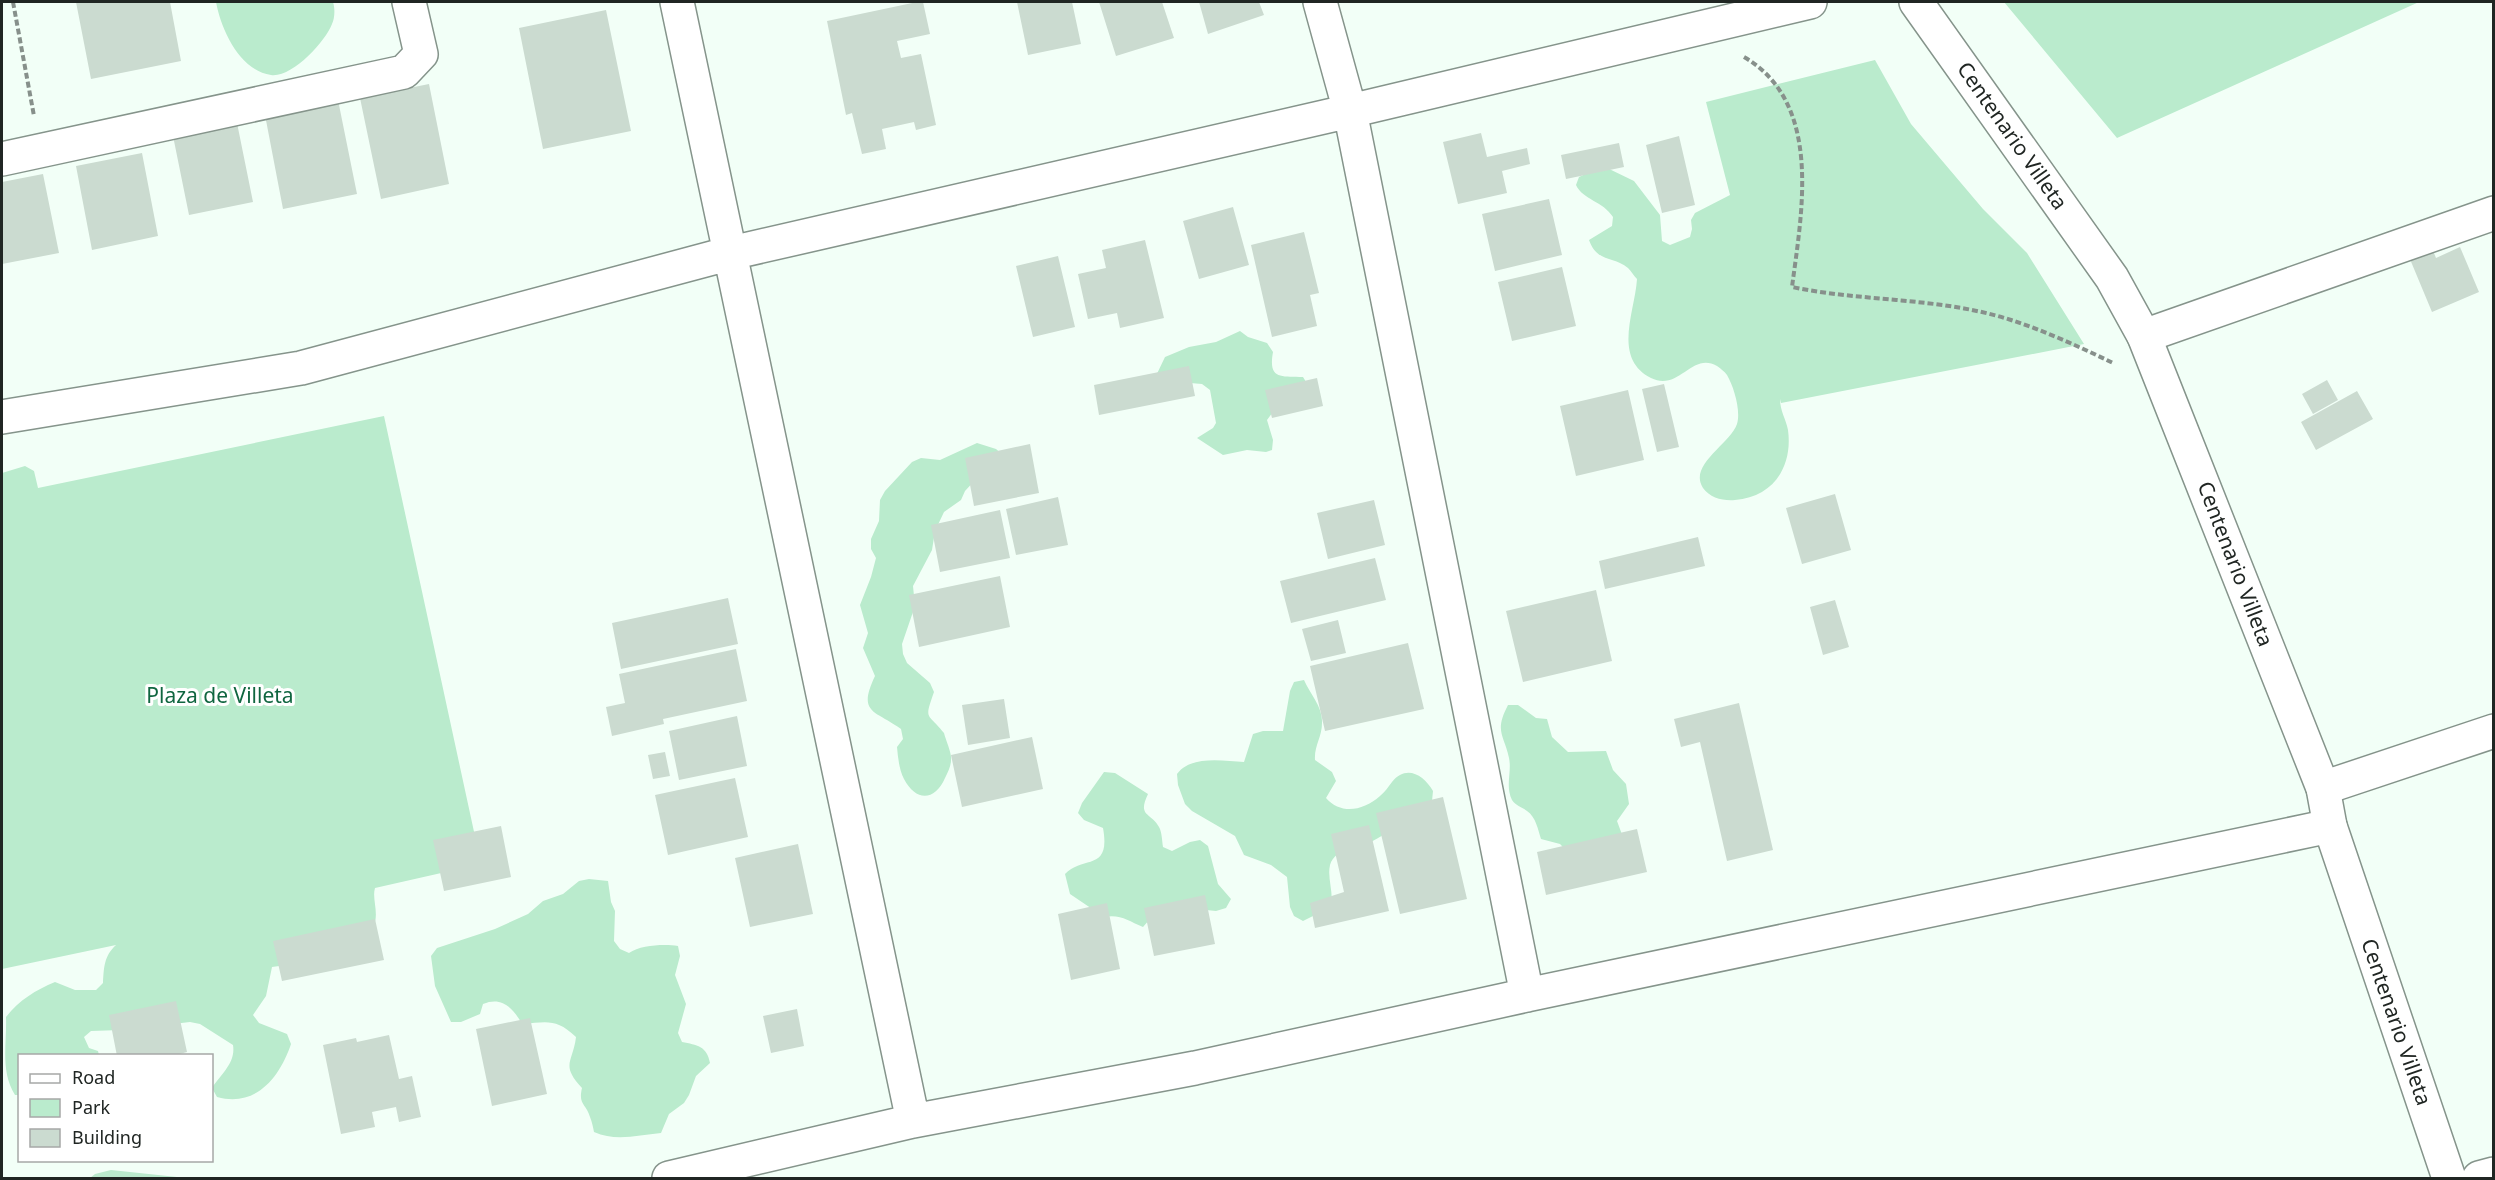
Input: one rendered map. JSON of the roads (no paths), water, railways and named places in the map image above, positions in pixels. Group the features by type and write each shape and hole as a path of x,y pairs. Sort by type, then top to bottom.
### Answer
{"street":[{"path":"2,159 404,72 421,54 409,2"},
{"path":"677,2 913,1121"},
{"path":"1320,2 1350,111 1527,995"},
{"path":"2,417 301,368 731,253 1350,111 1810,2"},
{"name":"Centenario Villeta","path":"1916,2 2112,278 2144,336 2323,788 2330,826 2449,1179"},
{"path":"2144,336 2493,213"},
{"path":"2323,788 2493,731"},
{"path":"669,1179 913,1121 1195,1068 1527,995 2330,826"},
{"path":"2479,1179 2493,1174"}],"park label":[{"name":"Plaza de Villeta","path":"220,696"}]}
